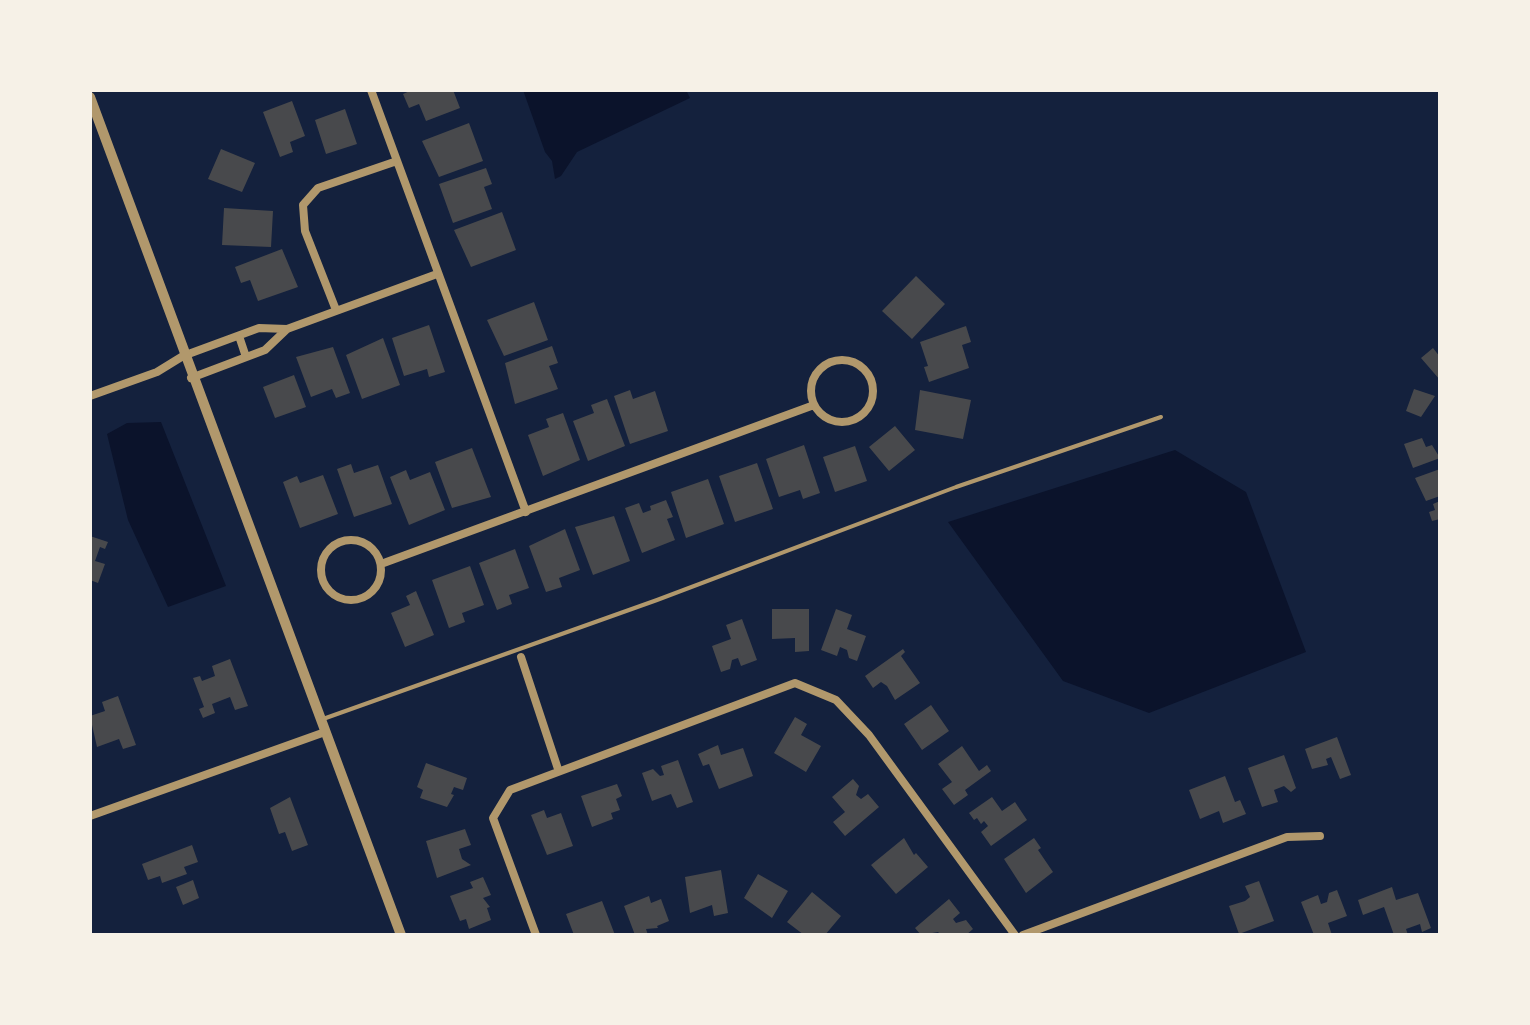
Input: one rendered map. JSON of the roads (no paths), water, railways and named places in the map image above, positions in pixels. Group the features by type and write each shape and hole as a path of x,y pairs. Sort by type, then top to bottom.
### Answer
{"street":[{"path":"371,90 526,512"},
{"path":"90,97 191,378 401,935"},
{"path":"336,310 305,231 303,205 318,188 397,161"},
{"path":"191,378 265,350 287,329 437,274"},
{"path":"90,396 157,372 183,356 259,328 287,329"},
{"path":"239,336 246,357"},
{"path":"839,360 858,364 871,379 874,388 868,409 851,421 830,420 814,405 812,386 815,376 829,363 839,360"},
{"path":"381,564 814,405"},
{"path":"351,540 371,546 381,564 379,583 366,597 357,600 338,598 324,584 321,574 325,555 332,547 351,540"},
{"path":"521,657 558,769"},
{"path":"536,935 493,818 510,790 558,769 795,683 836,700 869,735 1015,935"},
{"path":"90,816 325,732"},
{"path":"1023,935 1287,837 1320,836"}],"lane":[{"path":"320,720 657,600 956,487 1161,417"}],"water":[{"path":"523,90 686,90 690,98 577,152 561,176 555,179 552,161 545,152"},
{"path":"161,422 226,586 168,607 128,520 107,434 127,423"},
{"path":"1175,450 1246,492 1306,652 1149,713 1063,681 948,522"}]}
